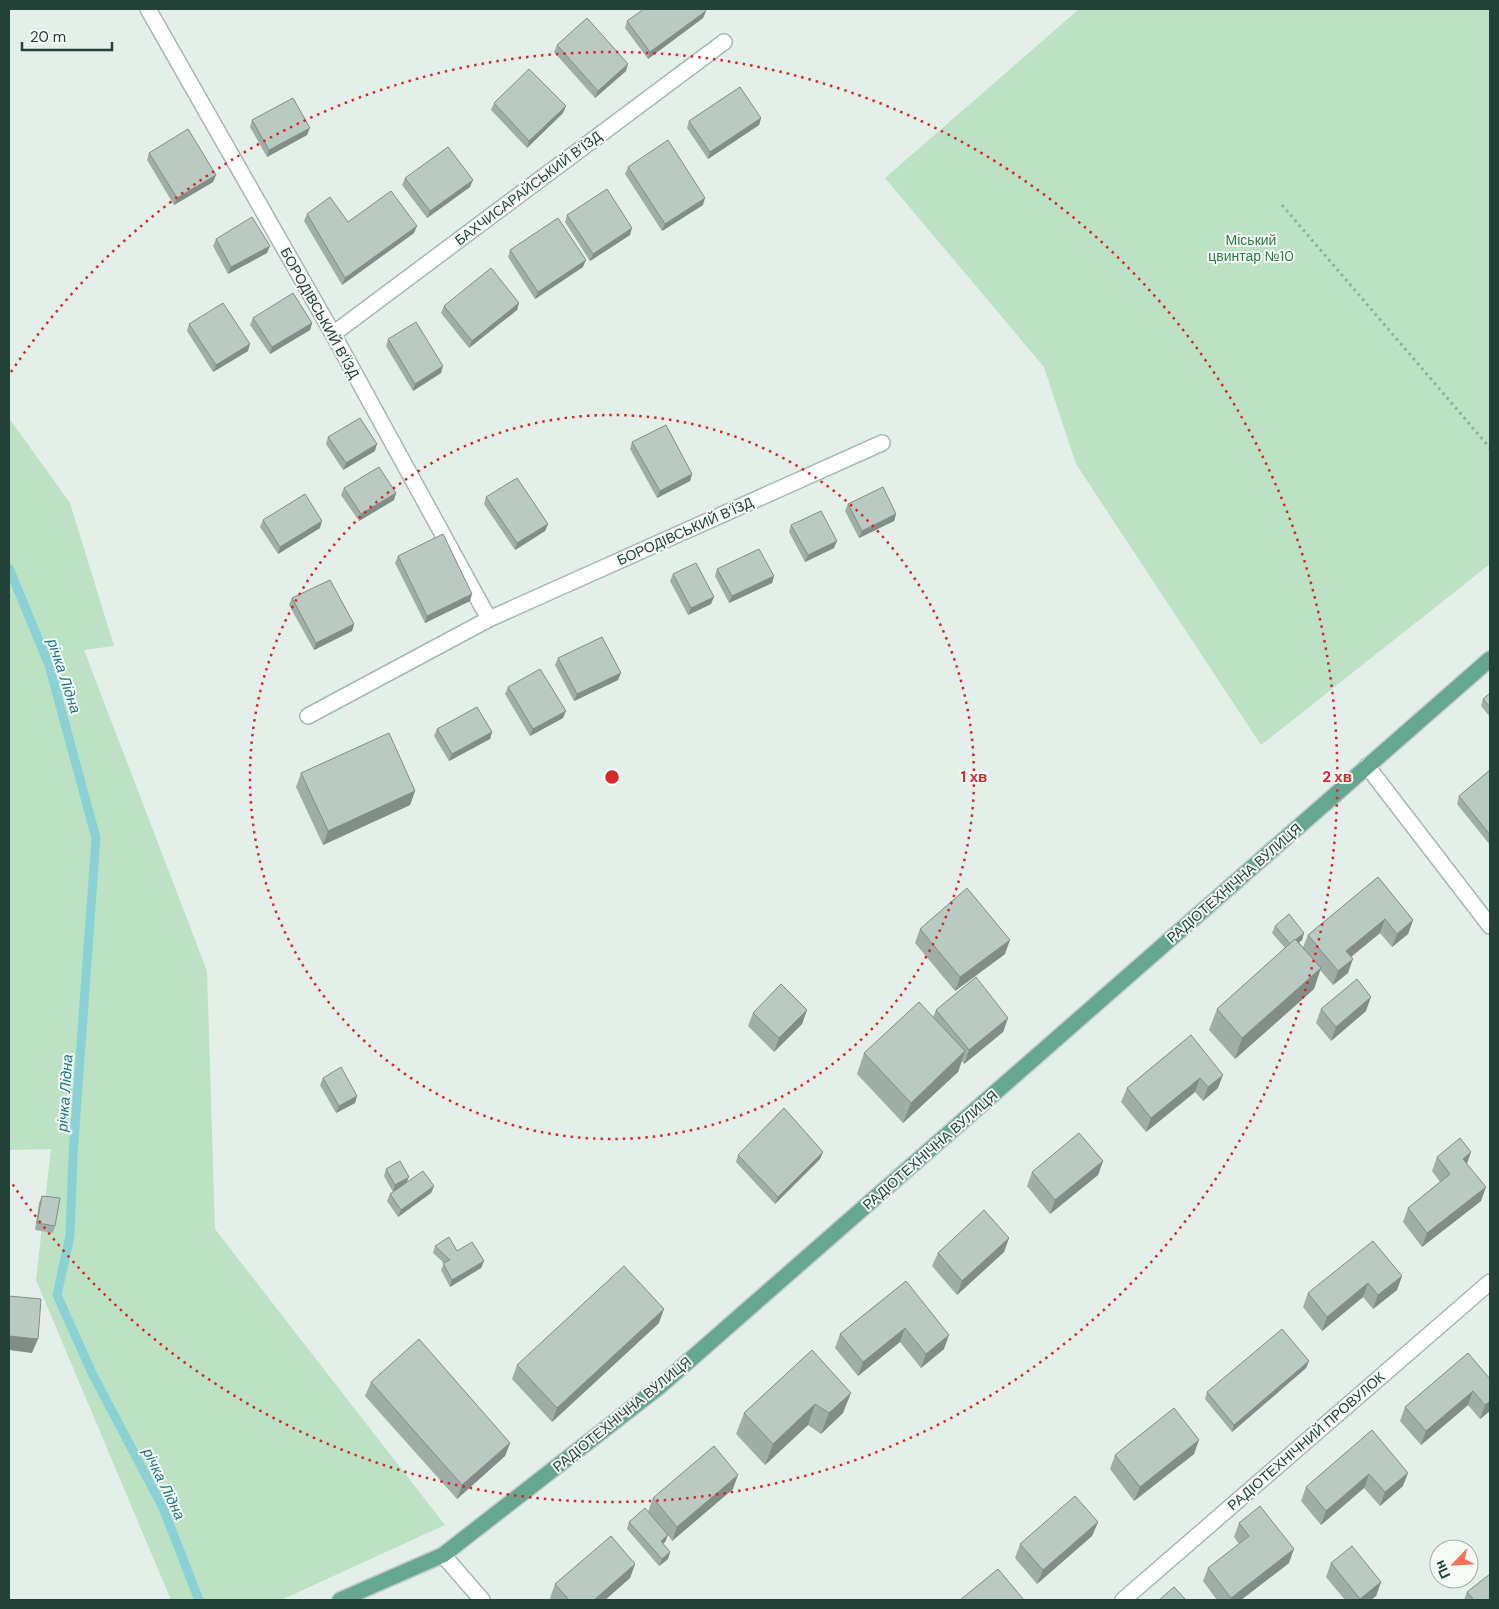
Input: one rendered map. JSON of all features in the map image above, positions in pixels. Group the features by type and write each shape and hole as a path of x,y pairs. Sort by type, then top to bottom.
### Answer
{"main road":[{"name":"РАДІОТЕХНІЧНА ВУЛИЦЯ","path":"340,1600 442,1555 659,1388 1490,659"}],"street":[{"name":"БОРОДІВСЬКИЙ В’ЇЗД","path":"148,9 333,334 489,619"},
{"name":"БАХЧИСАРАЙСЬКИЙ В’ЇЗД","path":"333,334 724,42"},
{"name":"БОРОДІВСЬКИЙ В’ЇЗД","path":"308,716 489,619 882,443"},
{"path":"1368,766 1490,926"},
{"name":"РАДІОТЕХНІЧНИЙ ПРОВУЛОК","path":"1123,1600 1490,1282"},
{"path":"442,1555 482,1600"}],"path":[{"path":"1282,205 1490,448"}],"green space":[{"name":"Міський цвинтар №10","path":"1079,9 1490,9 1490,564 1261,745 1076,464 1044,367 885,178"},
{"path":"9,418 70,503 114,646 84,650 207,971 215,1229 445,1525 281,1600 171,1600 36,1280 51,1149 9,1150"}],"building":[{"path":"644,9 704,9 706,11 650,52 627,21"},
{"path":"587,18 628,64 598,91 557,45"},
{"path":"529,69 566,106 529,141 494,103"},
{"path":"740,87 761,118 710,152 689,121"},
{"path":"293,98 310,128 269,150 252,120"},
{"path":"188,129 216,175 177,198 149,153"},
{"path":"668,140 705,198 665,224 628,167"},
{"path":"448,147 473,180 430,211 405,178"},
{"path":"607,189 632,228 593,254 567,215"},
{"path":"391,191 417,226 345,278 307,214 330,197 348,222"},
{"path":"252,217 270,246 231,267 216,239"},
{"path":"558,218 586,260 538,292 510,250"},
{"path":"491,268 519,303 472,341 444,306"},
{"path":"293,293 312,323 272,347 253,318"},
{"path":"223,303 250,344 216,365 189,324"},
{"path":"416,322 443,366 415,384 388,339"},
{"path":"360,418 377,444 346,463 328,437"},
{"path":"666,425 692,474 660,491 632,442"},
{"path":"379,467 396,493 361,514 344,488"},
{"path":"517,478 548,524 517,543 486,497"},
{"path":"883,487 896,514 862,531 848,504"},
{"path":"305,494 322,521 280,547 263,520"},
{"path":"821,511 837,541 808,555 791,525"},
{"path":"443,534 472,594 427,616 398,556"},
{"path":"759,549 774,576 732,596 717,569"},
{"path":"696,563 714,597 691,608 673,574"},
{"path":"330,580 354,624 316,643 292,598"},
{"path":"602,637 621,673 577,694 558,658"},
{"path":"540,669 566,711 533,729 508,687"},
{"path":"1490,693 1490,707 1483,699"},
{"path":"477,707 492,732 452,754 437,729"},
{"path":"389,733 415,791 328,831 301,773"},
{"path":"1490,770 1490,835 1459,796"},
{"path":"1378,877 1413,920 1397,934 1385,919 1346,951 1353,959 1338,971 1308,935"},
{"path":"967,888 1010,940 960,977 920,929"},
{"path":"1289,914 1304,933 1290,944 1275,926"},
{"path":"1295,939 1321,968 1242,1038 1217,1009"},
{"path":"976,977 1008,1018 969,1050 936,1010"},
{"path":"1357,979 1371,997 1336,1027 1321,1009"},
{"path":"781,984 807,1010 779,1038 753,1013"},
{"path":"919,1002 965,1051 911,1103 864,1053"},
{"path":"1191,1035 1223,1075 1208,1087 1200,1078 1151,1118 1127,1088"},
{"path":"341,1067 357,1096 339,1106 323,1078"},
{"path":"784,1108 823,1152 778,1197 738,1155"},
{"path":"1079,1133 1103,1161 1055,1200 1032,1172"},
{"path":"1460,1138 1471,1152 1463,1159 1486,1187 1427,1233 1408,1208 1450,1174 1437,1157"},
{"path":"400,1161 409,1177 395,1185 386,1169"},
{"path":"423,1171 434,1186 401,1210 390,1194"},
{"path":"42,1196 60,1198 55,1226 37,1223"},
{"path":"984,1210 1009,1238 962,1281 938,1253"},
{"path":"449,1237 457,1251 472,1242 484,1261 452,1280 443,1263 450,1260 435,1246"},
{"path":"1373,1241 1402,1276 1378,1295 1368,1283 1327,1317 1308,1293"},
{"path":"624,1266 664,1309 557,1408 517,1365"},
{"path":"906,1281 949,1335 926,1354 905,1328 863,1362 840,1334"},
{"path":"9,1296 41,1299 38,1339 9,1336"},
{"path":"1282,1329 1309,1361 1234,1425 1207,1392"},
{"path":"419,1339 510,1443 462,1485 371,1382"},
{"path":"812,1350 851,1393 829,1413 815,1404 773,1444 744,1413"},
{"path":"1468,1353 1490,1379 1490,1401 1485,1405 1473,1391 1426,1431 1405,1407"},
{"path":"1174,1408 1199,1440 1140,1487 1115,1455"},
{"path":"1372,1430 1408,1473 1385,1492 1369,1474 1326,1511 1306,1487"},
{"path":"714,1446 738,1475 677,1527 653,1498"},
{"path":"1075,1496 1098,1522 1043,1570 1020,1544"},
{"path":"1260,1506 1294,1549 1231,1598 1208,1568 1249,1536 1239,1523"},
{"path":"645,1508 668,1535 661,1541 670,1552 662,1559 629,1522"},
{"path":"611,1536 635,1564 594,1600 569,1600 555,1584"},
{"path":"1352,1546 1381,1582 1360,1599 1331,1563"},
{"path":"998,1569 1024,1600 960,1600"},
{"path":"1490,1574 1490,1600 1474,1600 1467,1592 1471,1589 1479,1589 1479,1583"},
{"path":"1174,1587 1186,1600 1159,1600"}],"waterway":[{"name":"річка Лідна","path":"9,568 49,665 96,838 73,1155 70,1236 57,1295 92,1373 163,1508 199,1600"}]}
